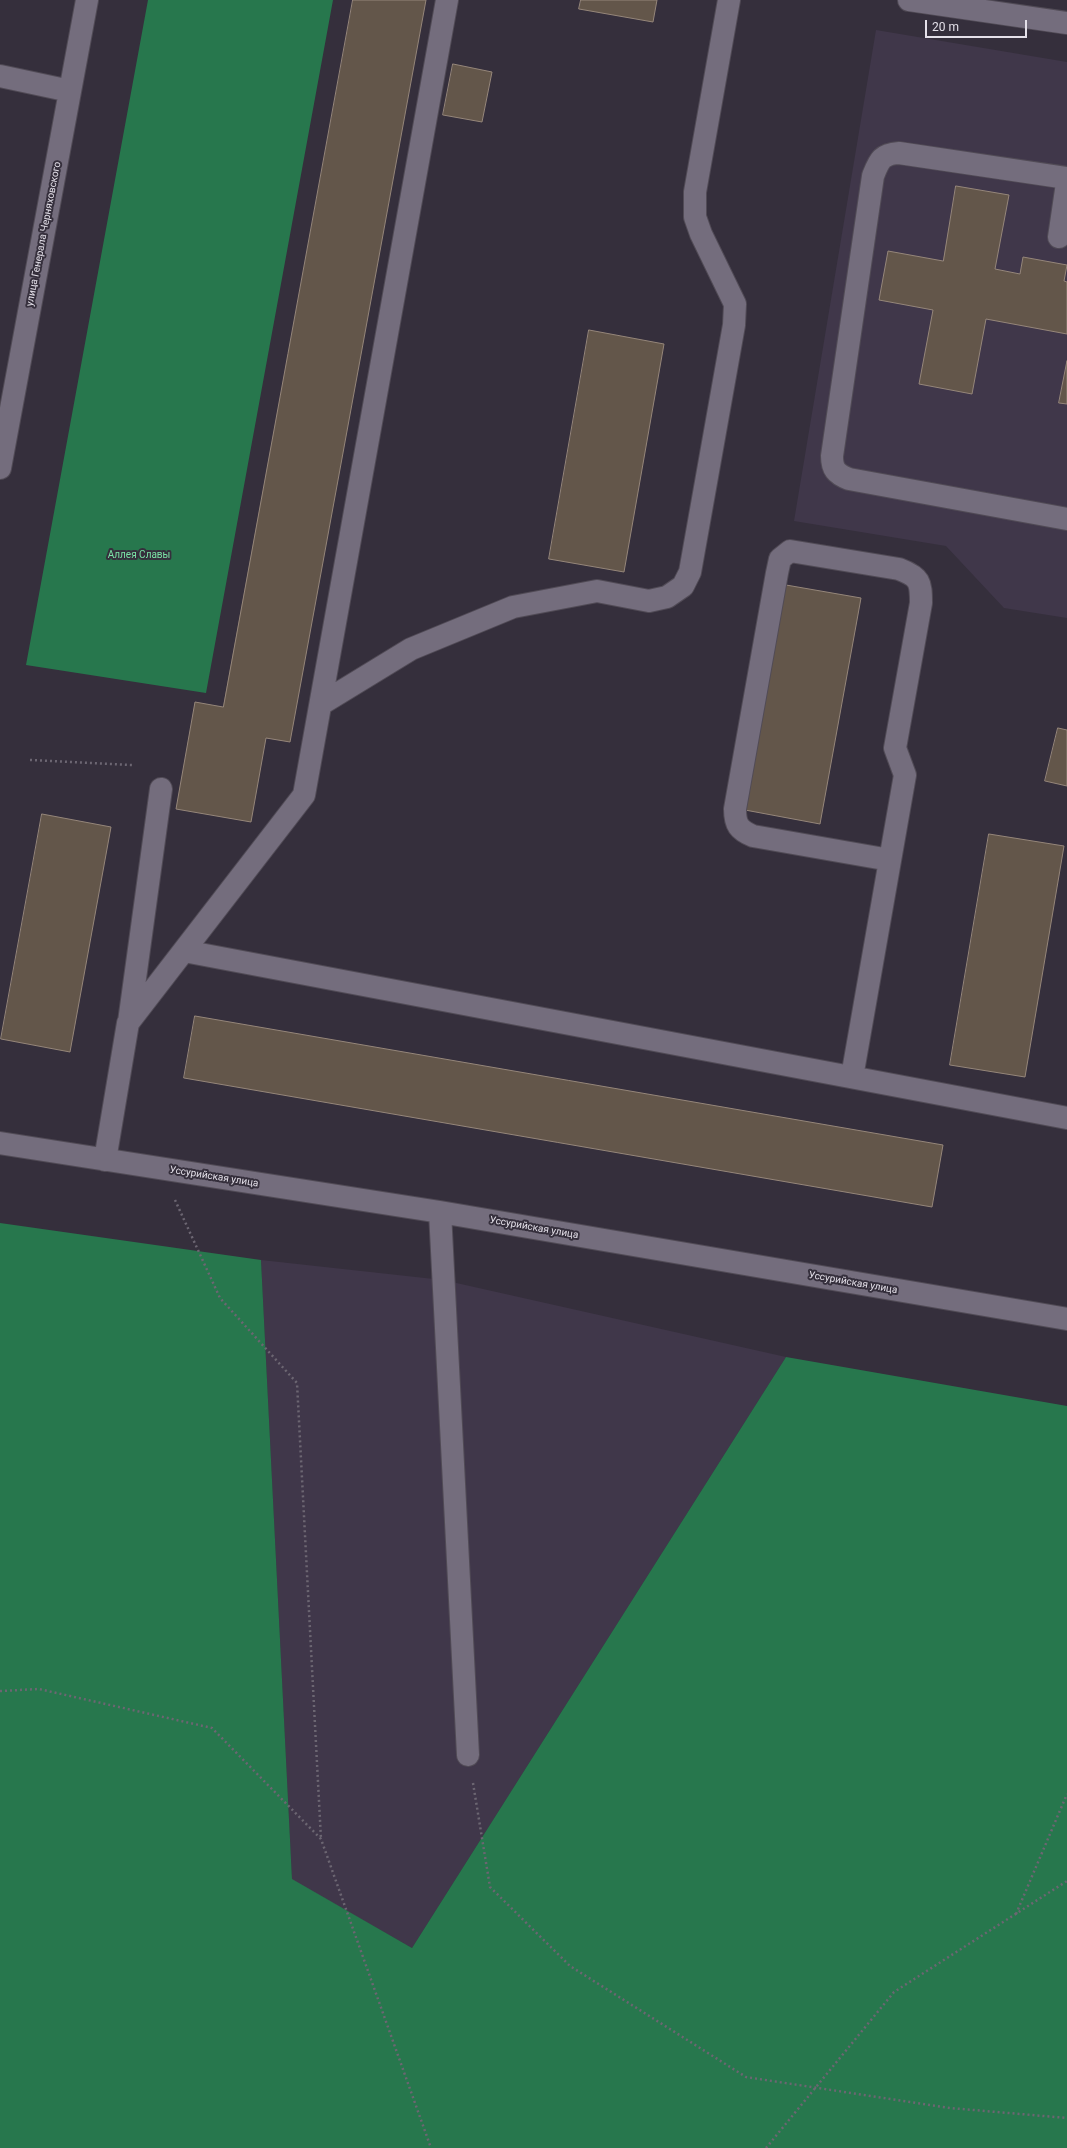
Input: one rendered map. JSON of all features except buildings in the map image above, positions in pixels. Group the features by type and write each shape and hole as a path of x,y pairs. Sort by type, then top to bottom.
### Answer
{"street":[{"name":"улица Генерала Черняховского","path":"0,468 87,0"},
{"path":"128,1023 304,794 447,0"},
{"path":"321,704 411,649 513,607 597,592 649,600 667,597 682,586 690,572 734,325 735,304 701,234 695,217 695,192 729,0"},
{"path":"909,0 1067,23"},
{"path":"0,76 70,91"},
{"path":"1059,237 1067,186 899,153 888,153 878,161 873,176 832,456 832,466 838,475 849,479 1067,519"},
{"path":"852,1077 905,775 895,748 921,603 921,585 912,574 899,569 790,551 780,559 777,573 735,809 735,822 742,831 753,836 890,860"},
{"path":"106,1160 128,1023 161,789"},
{"path":"184,951 1067,1118"},
{"name":"Уссурийская улица","path":"0,1143 440,1212 1067,1319"},
{"path":"440,1212 468,1755"}],"path":[{"path":"30,760 132,765"},
{"path":"161,1168 220,1298 297,1383 321,1839 431,2148"},
{"path":"0,1691 39,1689 212,1728 321,1839"},
{"path":"468,1755 490,1887 570,1966 746,2077 950,2108 1067,2118"},
{"path":"1016,1914 1067,1794"},
{"path":"766,2148 894,1992 1067,1881"}],"shaded area":[{"path":"876,30 1067,62 1067,618 1004,608 946,546 794,521"},
{"path":"261,1260 443,1280 786,1357 412,1948 292,1880"}],"green space":[{"name":"Аллея Славы","path":"148,0 333,0 206,693 26,665"},
{"path":"0,1223 261,1260 292,1879 412,1948 786,1357 1067,1406 1067,2148 0,2148"}]}
